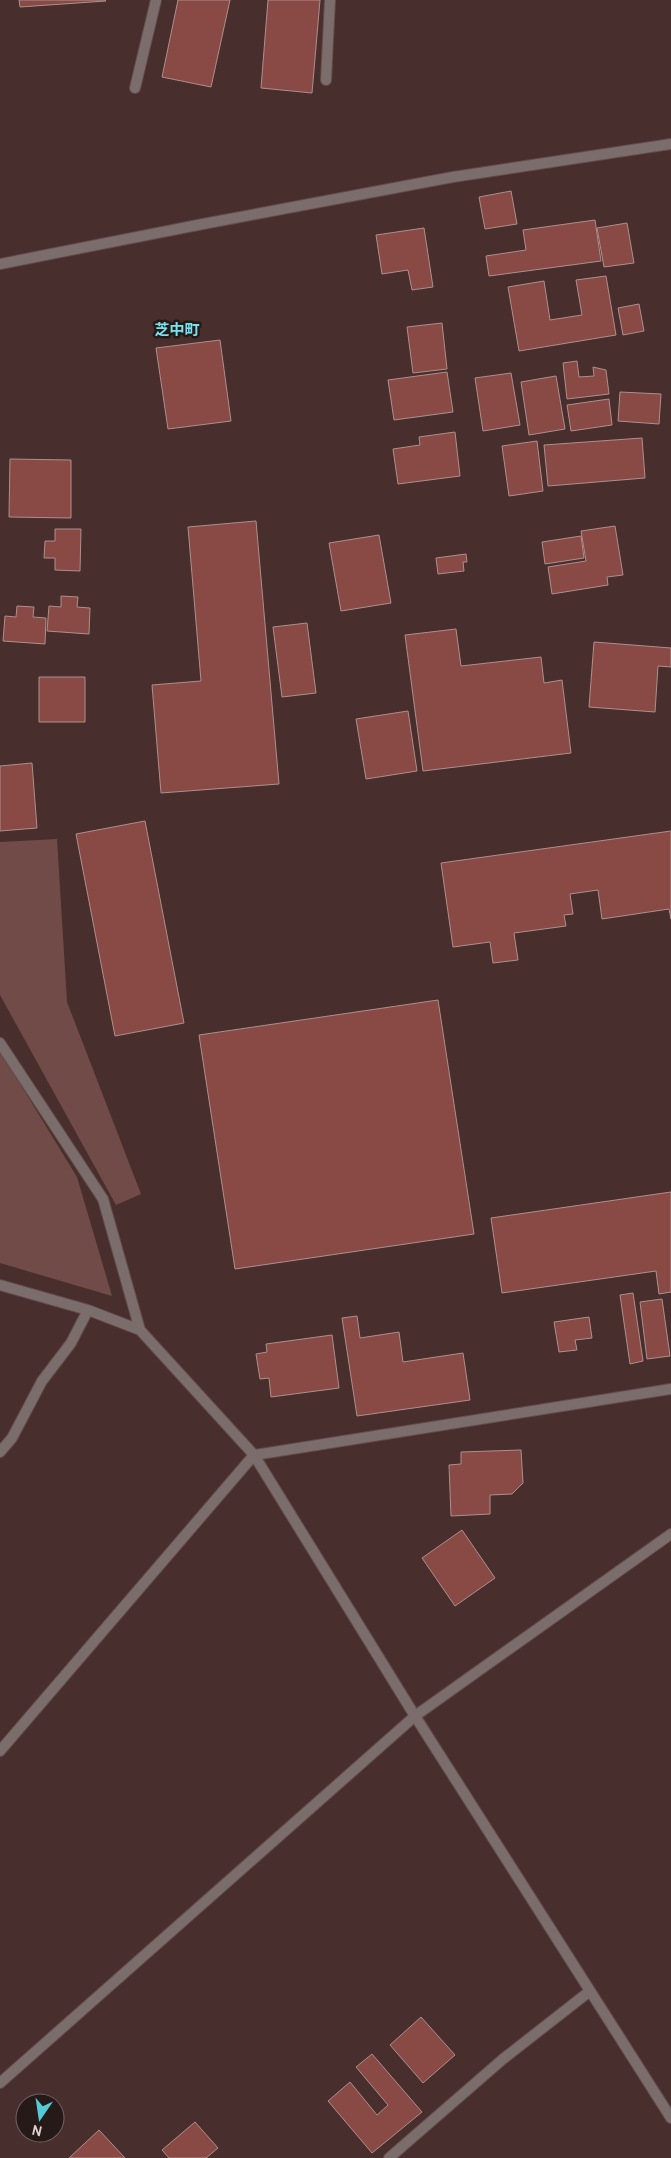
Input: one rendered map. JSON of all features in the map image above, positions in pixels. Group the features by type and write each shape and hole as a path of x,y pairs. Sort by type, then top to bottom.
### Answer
{"street":[{"path":"136,88 156,0"},
{"path":"326,80 330,0"},
{"path":"0,264 453,177 671,144"},
{"path":"0,1043 104,1199 140,1330 254,1456 415,1716 671,2118"},
{"path":"0,1284 88,1310 140,1330"},
{"path":"0,1452 12,1438 42,1381 71,1343 88,1310"},
{"path":"0,1751 254,1456 671,1389"},
{"path":"0,2083 415,1716 671,1534"},
{"path":"389,2158 504,2058 590,1991"}],"shaded area":[{"path":"57,839 67,1002 141,1194 116,1205 0,995 0,842"},
{"path":"0,1051 77,1177 112,1296 0,1263"}],"building":[{"path":"19,0 105,0 106,1 20,7"},
{"path":"178,0 230,0 211,87 162,77"},
{"path":"268,0 320,0 312,93 261,88"},
{"path":"511,191 517,224 485,229 479,197"},
{"path":"595,220 601,261 489,276 486,256 526,250 523,230"},
{"path":"627,223 634,263 604,267 597,228"},
{"path":"424,228 433,287 412,290 408,270 382,274 376,235"},
{"path":"606,276 616,335 519,351 508,287 544,281 550,320 582,315 576,280"},
{"path":"639,304 644,331 623,335 618,308"},
{"path":"442,323 447,369 413,373 407,327"},
{"path":"220,340 231,421 168,429 156,348"},
{"path":"577,361 579,377 594,376 593,367 606,370 609,394 567,399 563,363"},
{"path":"447,372 453,412 394,420 388,380"},
{"path":"511,373 520,425 483,431 475,378"},
{"path":"556,376 565,429 529,435 521,382"},
{"path":"620,392 661,394 659,424 618,421"},
{"path":"609,399 612,425 571,431 567,405"},
{"path":"455,432 460,476 398,484 393,449 420,445 419,437"},
{"path":"642,438 645,478 548,486 544,445"},
{"path":"537,441 543,491 509,496 502,446"},
{"path":"10,459 71,460 71,518 9,517"},
{"path":"256,521 279,784 161,793 152,685 201,681 188,527"},
{"path":"615,526 623,575 607,577 608,585 552,594 548,567 586,561 581,531"},
{"path":"55,529 81,529 80,571 55,570 55,558 44,558 45,541 55,541"},
{"path":"379,535 391,603 341,611 329,543"},
{"path":"581,536 584,558 545,564 542,542"},
{"path":"466,554 467,562 463,562 464,571 438,574 436,558"},
{"path":"61,596 78,597 77,607 90,608 89,634 47,631 49,606 61,607"},
{"path":"17,606 34,607 33,617 46,618 45,644 3,641 5,616 16,617"},
{"path":"307,623 316,693 282,697 273,627"},
{"path":"456,629 461,666 541,657 544,683 562,680 571,753 423,771 405,635"},
{"path":"594,642 671,648 671,667 658,666 655,712 589,707"},
{"path":"39,677 85,677 85,722 39,722"},
{"path":"408,711 417,771 366,779 356,719"},
{"path":"32,763 37,828 0,831 0,766"},
{"path":"145,821 184,1023 115,1036 76,834"},
{"path":"671,831 671,919 669,909 602,919 598,890 570,894 573,914 564,915 566,926 514,933 518,960 493,963 490,942 453,947 441,863"},
{"path":"438,1000 474,1234 235,1269 199,1035"},
{"path":"671,1192 671,1292 659,1294 656,1271 502,1293 491,1218"},
{"path":"633,1293 643,1361 630,1364 620,1295"},
{"path":"662,1299 670,1356 647,1359 640,1302"},
{"path":"357,1316 360,1338 399,1332 403,1362 463,1353 470,1400 357,1416 342,1318"},
{"path":"589,1317 592,1338 575,1340 577,1350 559,1352 554,1322"},
{"path":"332,1335 339,1388 271,1397 269,1378 260,1379 256,1354 267,1352 266,1344"},
{"path":"521,1450 523,1483 512,1494 490,1495 490,1514 451,1516 449,1465 461,1464 461,1452"},
{"path":"462,1530 495,1578 455,1606 422,1558"},
{"path":"421,2017 455,2055 423,2083 390,2045"},
{"path":"372,2054 422,2112 372,2153 328,2101 350,2082 377,2115 388,2105 356,2067"},
{"path":"195,2122 218,2148 206,2158 169,2158 162,2150"},
{"path":"99,2130 125,2158 69,2158"}],"district":[{"name":"芝中町","path":"177,331"}]}
